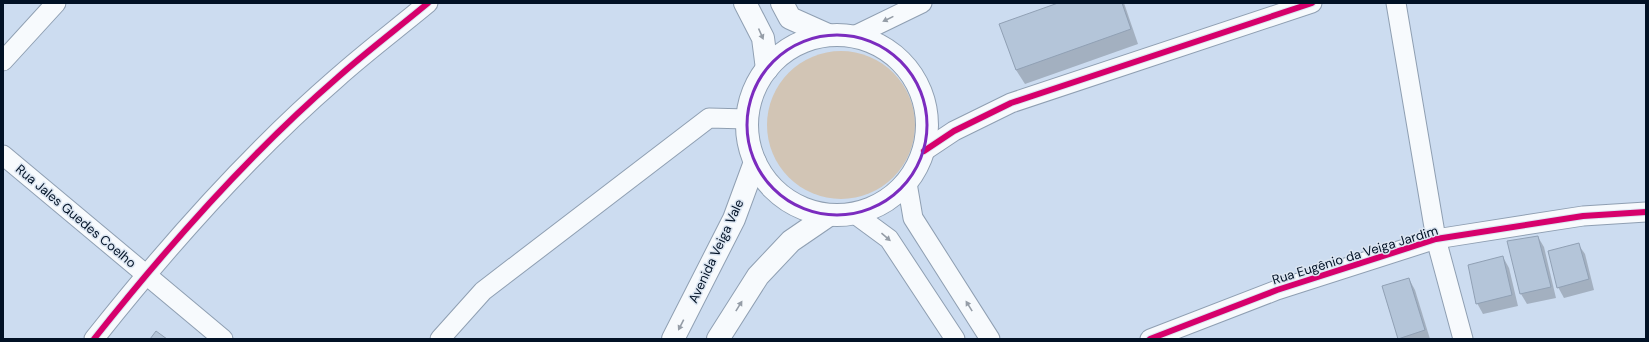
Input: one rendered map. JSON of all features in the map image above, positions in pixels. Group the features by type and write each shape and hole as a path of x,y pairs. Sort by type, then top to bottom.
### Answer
{"main road":[{"path":"744,3 763,38 767,69"},
{"path":"782,3 790,18 828,35"},
{"path":"828,35 854,36 878,44 899,58 915,78 924,101 928,126 924,151 907,183 892,197 874,207 855,214 829,215 805,210 784,199 767,182 755,162 748,141 747,120 752,96 757,84 767,69 780,56 794,46 811,39 828,35"},
{"name":"Avenida Veiga Vale","path":"673,339 734,219 755,162"},
{"path":"718,339 758,276 791,241 829,215"}],"street":[{"path":"3,61 56,3"},
{"path":"94,339 146,274 240,170 336,78 428,3"},
{"path":"854,36 922,3"},
{"path":"924,151 954,131 1011,103 1312,3"},
{"path":"1396,3 1436,239 1463,339"},
{"path":"440,339 483,292 709,118 747,120"},
{"name":"Rua Jales Guedes Coelho","path":"3,155 223,339"},
{"path":"907,183 914,218 990,339"},
{"name":"Rua Eugênio da Veiga Jardim","path":"1150,339 1277,290 1436,239 1583,216 1646,212"},
{"path":"855,214 889,239 955,339"}],"highlighted area":[{"path":"828,35 854,36 878,44 899,58 915,77 925,101 928,126 924,151 907,183 874,207 855,214 829,215 805,210 784,199 767,182 755,162 748,141 750,102 767,69 794,46"}],"shaded area":[{"path":"834,51 848,51 862,54 876,60 888,68 898,78 906,90 912,104 915,125 914,139 906,160 898,172 888,182 876,190 862,196 848,199 834,199 820,196 806,190 794,182 784,172 776,160 770,146 767,132 767,118 770,104 776,90 784,78 794,68 806,60 820,54"}],"building":[{"path":"1058,3 1122,3 1131,29 1016,70 999,24"},
{"path":"1538,236 1551,287 1520,294 1507,241"},
{"path":"1579,243 1589,279 1557,288 1548,251"},
{"path":"1503,256 1512,295 1476,304 1468,265"},
{"path":"1409,278 1425,330 1398,339 1382,286"},
{"path":"156,331 167,339 150,339"}],"cycle path":[{"path":"94,339 150,270 240,170 272,138 348,68 428,3"},
{"path":"924,151 954,131 1011,103 1312,3"},
{"path":"1150,339 1277,290 1436,239 1583,216 1646,212"}]}
